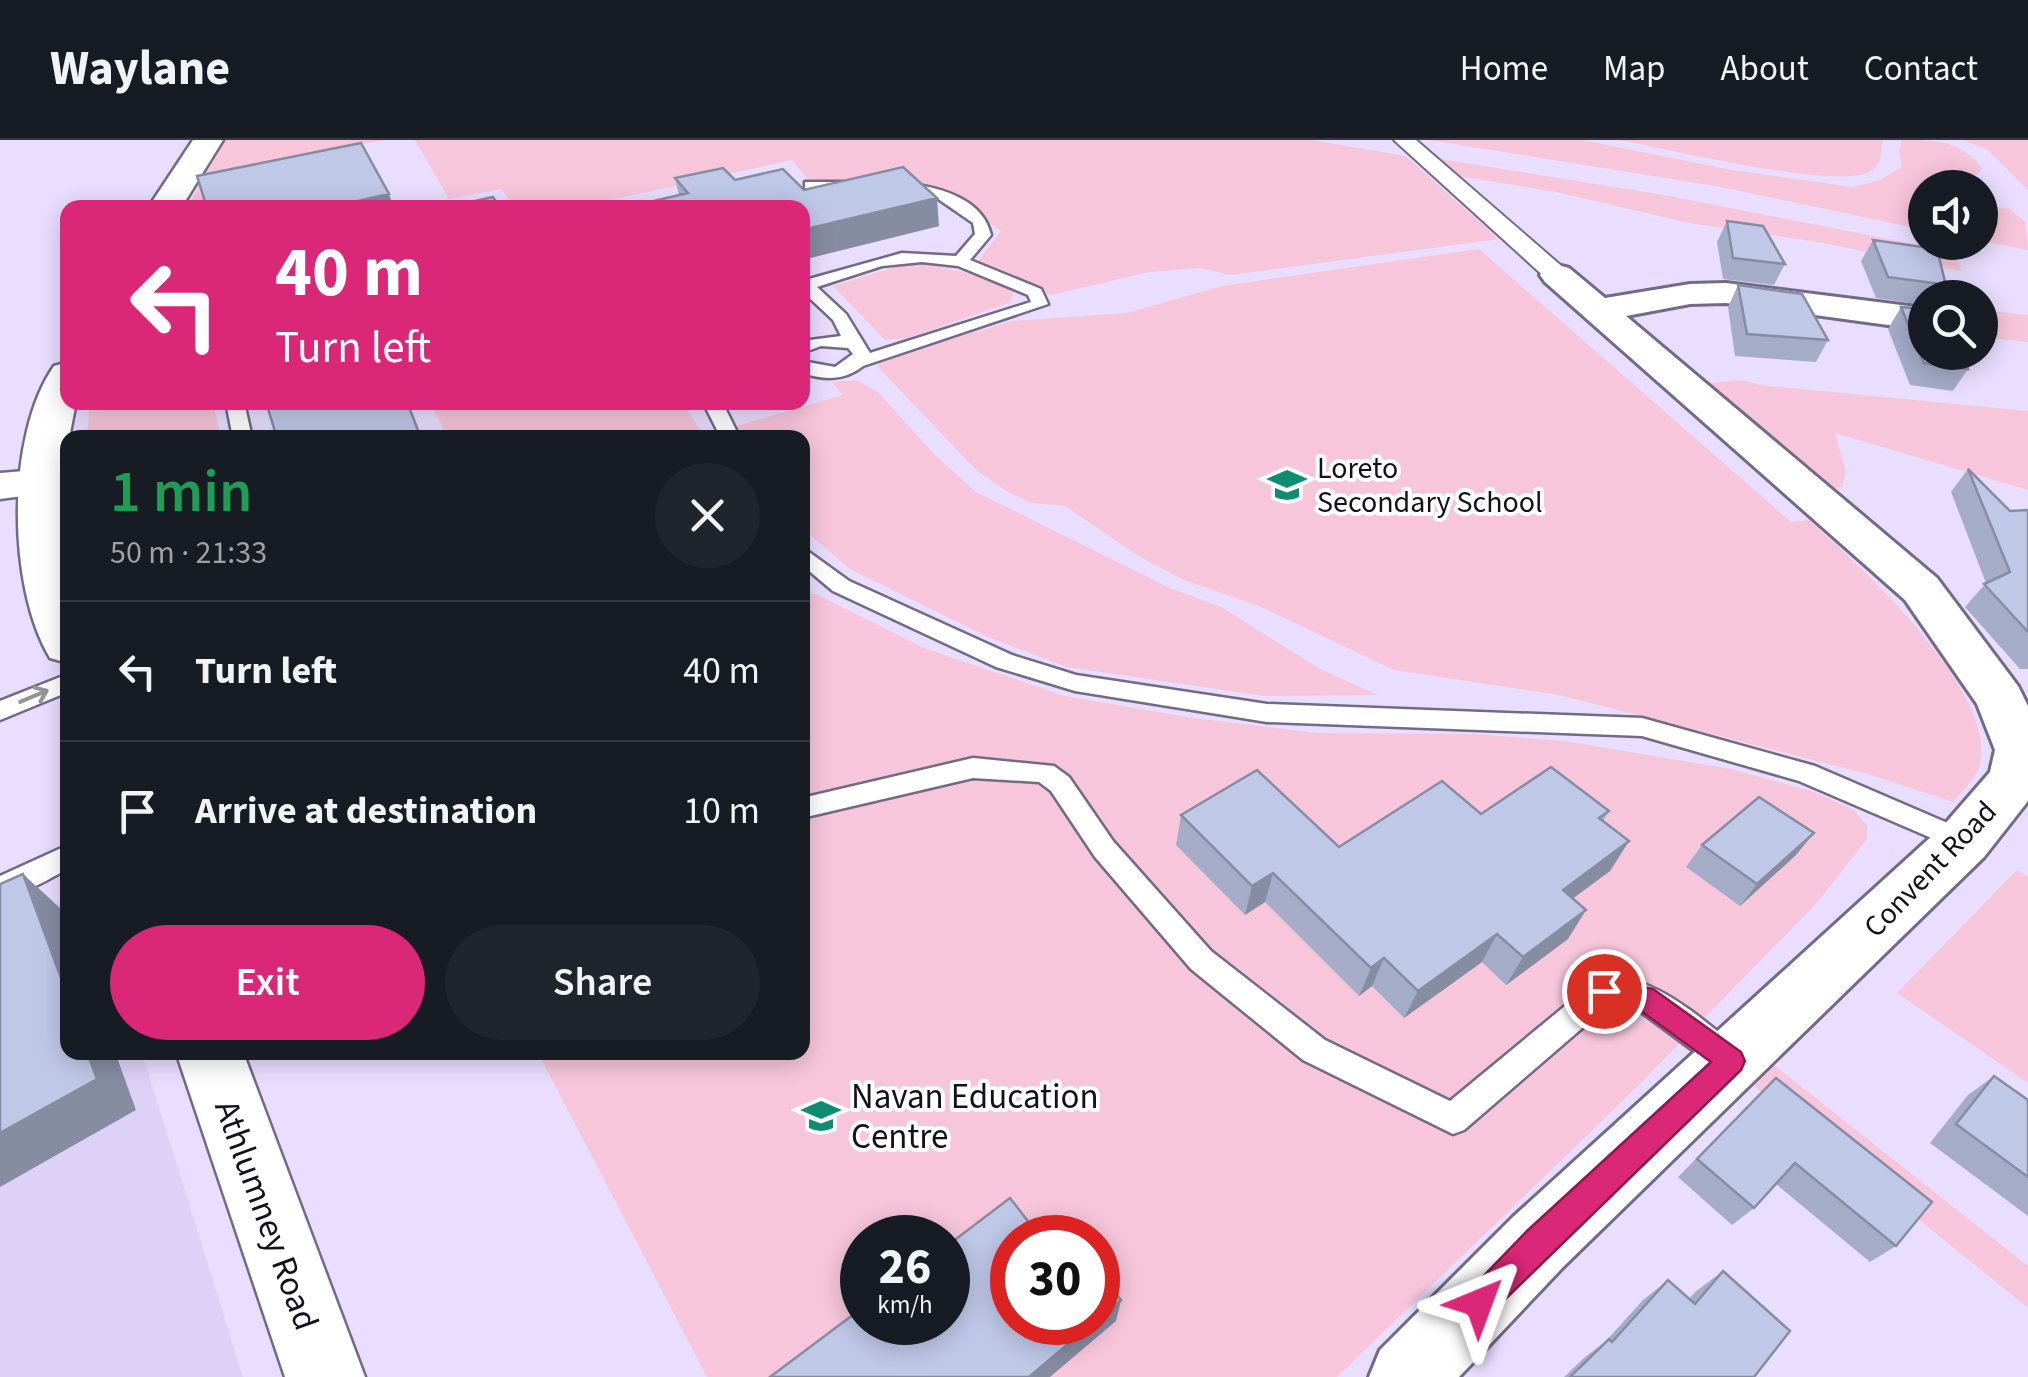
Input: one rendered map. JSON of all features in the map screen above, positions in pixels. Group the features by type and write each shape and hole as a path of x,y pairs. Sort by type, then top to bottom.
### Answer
{"main road":[{"path":"169,200 208,140"},
{"path":"60,390 18,485 40,545 60,622"},
{"name":"Athlumney Road","path":"212,1060 324,1377"}],"street":[{"name":"Convent Road","path":"1404,140 1921,590 2000,698 2021,750 2015,780 1964,841 1538,1242 1407,1377"},
{"path":"1598,310 1690,294 1726,293 1908,317"}],"lane":[{"path":"810,185 864,186"},
{"path":"882,186 935,190 980,221 982,235 960,261"},
{"path":"810,284 857,268 917,256 960,261 1034,292 1040,304 856,353 835,373 810,378"},
{"path":"810,289 840,318 856,353"},
{"path":"810,344 834,339 856,353"},
{"path":"810,369 822,374"},
{"path":"810,560 842,586 1004,661 1075,684 1267,713 1642,727 1806,772 1964,841"},
{"path":"810,583 842,586"},
{"path":"0,711 60,685"},
{"path":"810,806 973,768 1045,773 1060,784 1104,849 1201,960 1314,1050 1453,1119 1604,991 1644,997 1732,1061"},
{"path":"10,884 60,860"}],"shaded area":[{"path":"225,140 384,140 339,149 221,200 191,200"},
{"path":"415,140 1311,140 1406,156 1499,239 1231,275 1200,268 1149,272 1051,295 978,261 1001,231 941,189 808,180 792,160 611,200 510,200 501,189 449,199"},
{"path":"1429,140 1582,140 1732,170 1852,187 1878,181 1902,167 1902,140 1936,141 1956,147 1982,168 1908,170 1908,226 1721,187"},
{"path":"1619,140 1883,140 1877,166 1869,172 1822,176"},
{"path":"1962,140 2028,140 2028,190 1988,150"},
{"path":"1440,159 1664,195 1908,243 1908,260 1958,260 1961,271 1818,242 1689,223 1556,192 1458,176"},
{"path":"1998,207 2010,209 2025,222 2028,250 1998,244"},
{"path":"1479,249 1791,522 1809,520 1920,632 1968,702 1980,735 1978,770 1953,802 1868,774 1559,695 1394,670 1259,606 1184,580 1140,557 1065,506 1031,503 1008,492 976,470 878,367 879,361 1012,321 1127,313 1222,286"},
{"path":"926,264 991,278 1013,292 1011,302 908,338 885,340 833,286 902,265"},
{"path":"1998,312 2028,315 2028,342 1998,339"},
{"path":"857,380 878,392 934,454 976,492 1170,588 1221,607 1320,669 1378,695 1264,696 1067,667 990,638 850,569 810,535 810,430 738,430 737,426 792,410 810,410 810,405 843,395 832,382"},
{"path":"1742,380 1760,385 2028,411 2028,490 1835,433 1846,472 1842,487 1823,490 1698,384"},
{"path":"89,410 215,410 219,430 88,430"},
{"path":"434,410 688,410 700,430 444,430"},
{"path":"810,594 924,648 1065,696 1193,718 1318,733 1474,734 1565,741 1731,769 1814,792 1854,810 1867,826 1867,839 1816,904 1639,1085 1337,1377 1050,1377 1088,1345 1120,1345 1120,1215 990,1215 990,1238 970,1253 970,1215 840,1215 840,1343 805,1377 707,1377 542,1060 810,1060"},
{"path":"2017,870 2028,877 2028,1083 1897,993"},
{"path":"60,901 60,1060 144,1060 243,1377 0,1377 0,931"},
{"path":"1774,1065 2028,1266 2028,1308 1750,1083"}],"building":[{"path":"361,143 389,194 362,200 204,200 197,176"},
{"path":"903,167 937,198 810,228 810,200 658,200 688,193 675,178 723,168 735,180 783,169 804,190"},
{"path":"1727,221 1763,226 1785,264 1733,258"},
{"path":"1873,240 1908,245 1908,260 1940,260 1945,280 1911,280 1888,277"},
{"path":"1738,285 1802,294 1828,340 1747,334"},
{"path":"268,410 410,410 418,430 275,430"},
{"path":"1968,469 2010,511 2028,510 2028,632 1984,584 2010,572"},
{"path":"1551,767 1609,811 1599,818 1629,841 1563,890 1586,910 1523,957 1497,934 1418,991 1384,958 1371,968 1273,873 1252,886 1181,815 1257,770 1339,847 1442,781 1481,814"},
{"path":"1759,797 1814,833 1757,884 1702,845"},
{"path":"23,874 60,975 60,1060 90,1060 97,1079 0,1133 0,884"},
{"path":"1994,1076 2028,1100 2028,1177 1956,1124"},
{"path":"1776,1078 1932,1202 1896,1246 1795,1163 1754,1208 1697,1159"},
{"path":"1010,1198 1023,1215 990,1215 990,1345 1067,1345 1029,1377 770,1377 840,1324 840,1345 970,1345 970,1228"},
{"path":"1723,1271 1790,1331 1754,1377 1570,1377 1609,1339 1612,1342 1668,1280 1695,1304"}],"place":[{"name":"Loreto Secondary School","path":"1287,485"},
{"name":"Navan Education Centre","path":"821,1116"}],"route":[{"path":"1479,1303 1538,1242 1732,1061 1644,997 1604,991"}]}
